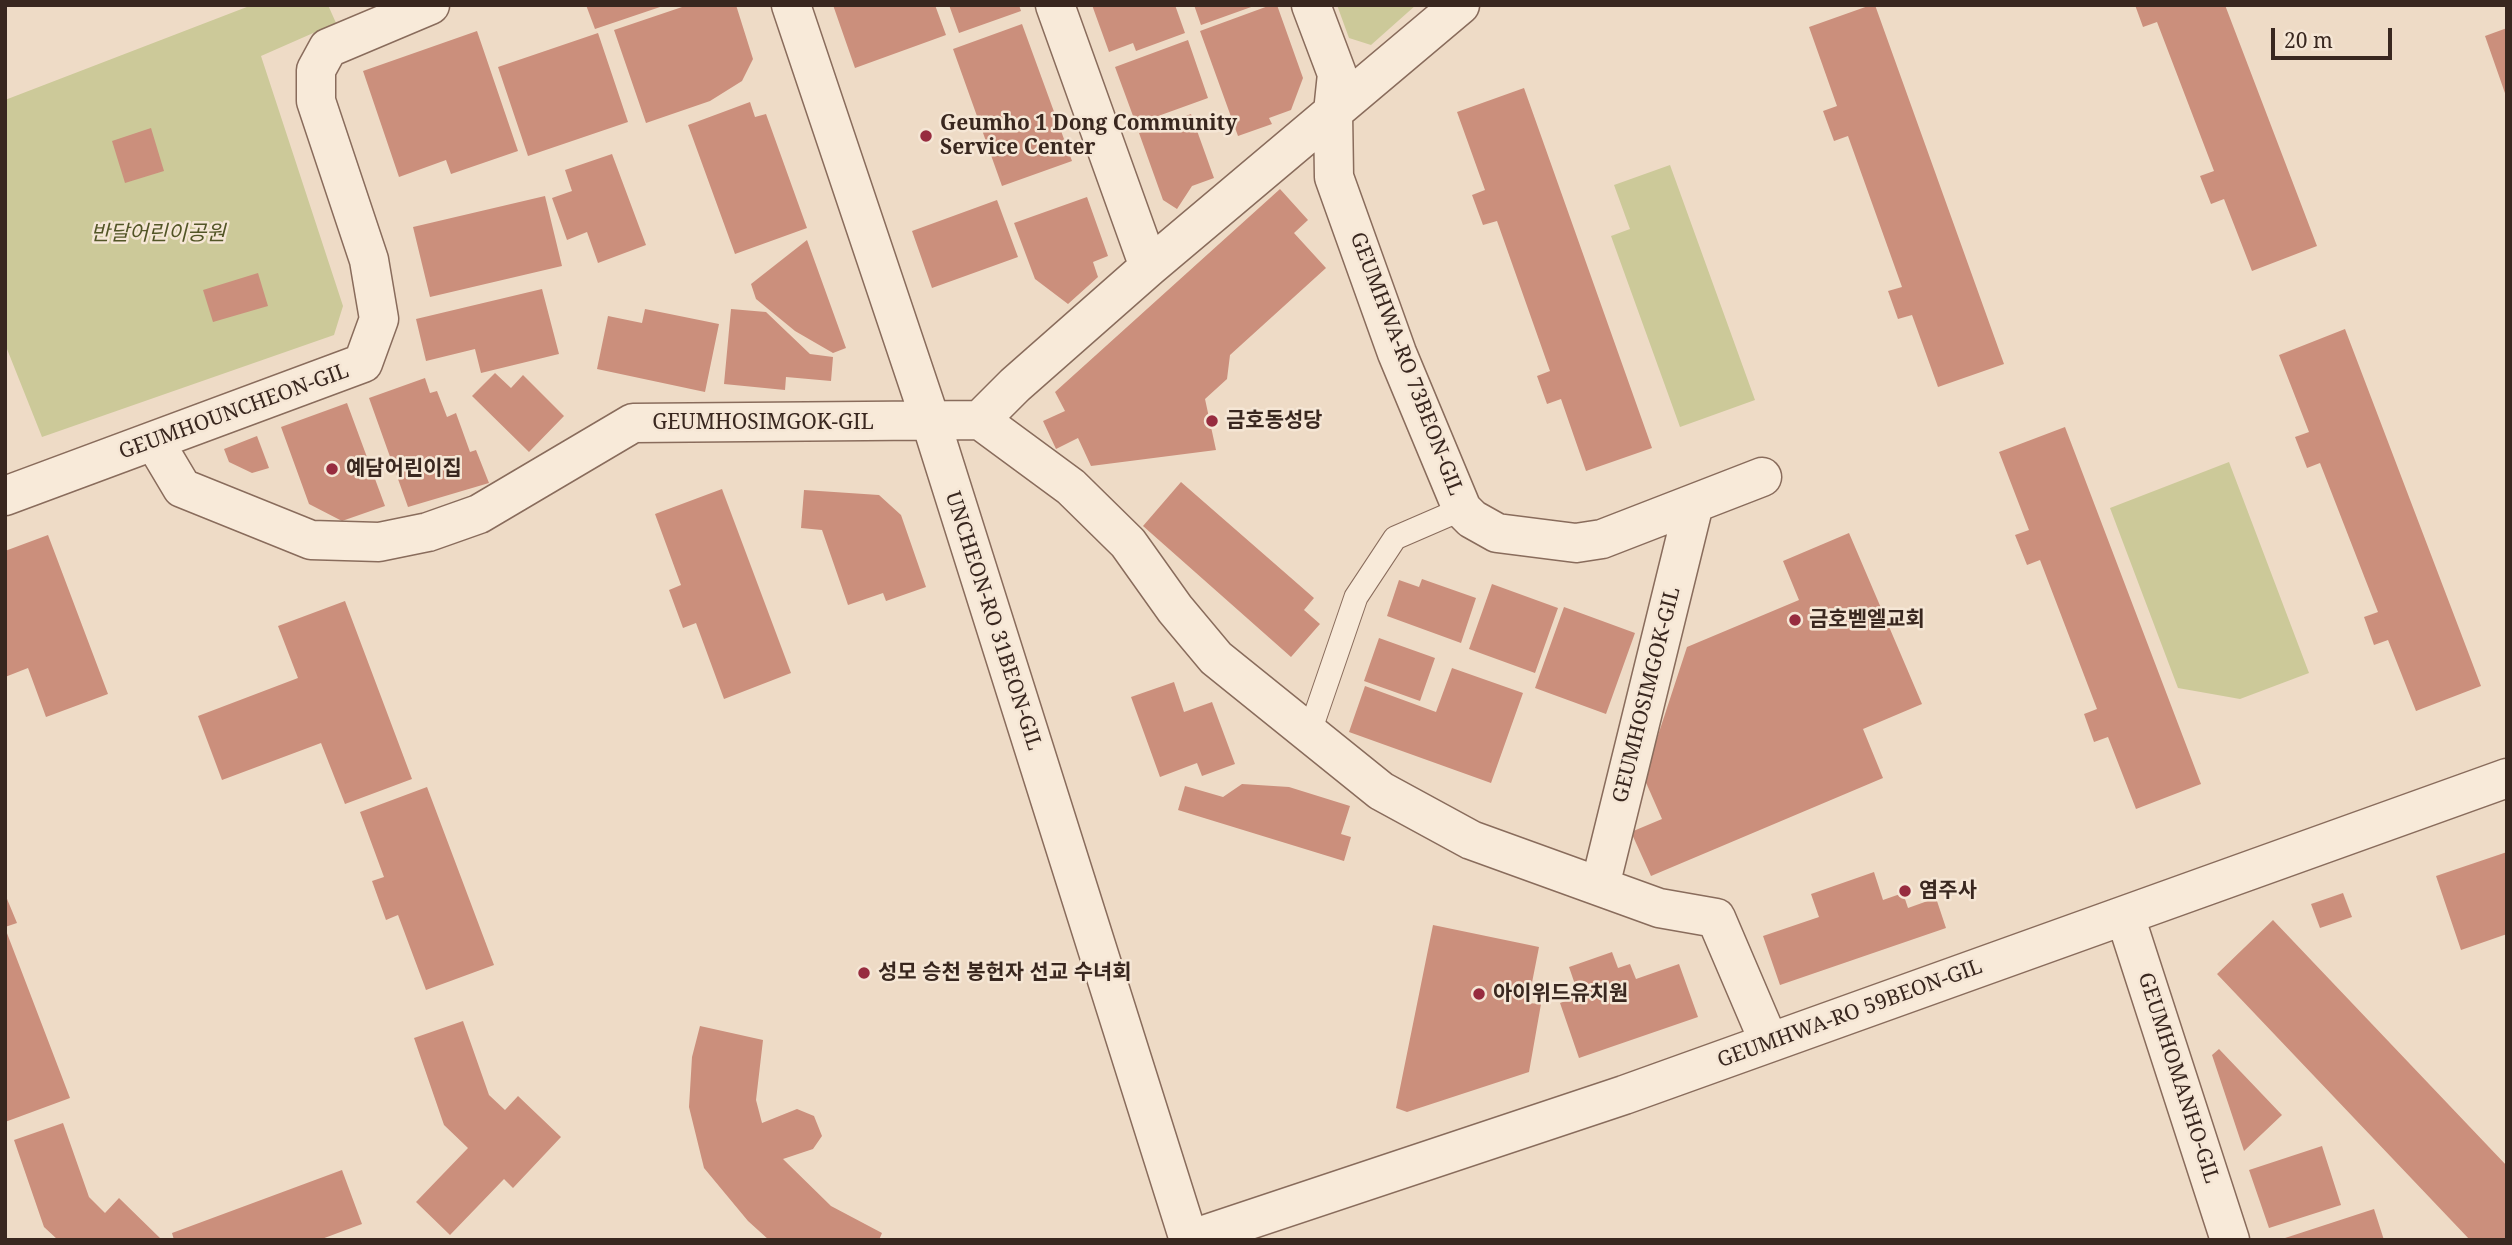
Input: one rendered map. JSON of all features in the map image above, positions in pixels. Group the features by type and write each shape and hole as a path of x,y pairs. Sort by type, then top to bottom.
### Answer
{"street":[{"name":"GEUMHOUNCHEON-GIL","path":"5,496 363,363 379,319 369,260 316,102 316,70 328,48 430,5"},
{"name":"UNCHEON-RO 31BEON-GIL","path":"791,5 930,422 1189,1240"},
{"path":"1055,5 1149,267"},
{"name":"GEUMHWA-RO 73BEON-GIL","path":"1311,5 1337,74 1333,112 1334,177 1397,353 1462,509 1472,519 1497,533 1576,543 1602,539 1762,477"},
{"path":"1460,5 1149,267 1015,385 980,420 1071,487 1128,543 1175,609 1216,657 1381,791 1471,840 1659,908 1716,918 1769,1042"},
{"name":"GEUMHOSIMGOK-GIL","path":"154,442 182,488 311,540 379,542 428,532 479,514 634,423 980,420"},
{"name":"GEUMHOSIMGOK-GIL","path":"1600,886 1695,504"},
{"name":"GEUMHWA-RO 59BEON-GIL","path":"1189,1240 1624,1096 2507,778"},
{"name":"GEUMHOMANHO-GIL","path":"2125,916 2230,1240"}],"lane":[{"path":"1309,734 1356,597 1395,538 1462,509"}],"green space":[{"name":"반달어린이공원","path":"252,5 328,5 336,23 261,56 343,306 334,335 42,437 5,344 5,100"},
{"path":"1337,5 1416,5 1371,45 1349,38"},
{"path":"1670,165 1755,400 1680,427 1611,236 1630,229 1614,185"},
{"path":"2229,462 2309,673 2240,699 2178,688 2110,508"}],"building":[{"path":"586,5 663,5 663,6 595,29"},
{"path":"688,5 736,5 753,59 742,81 710,101 646,123 614,30"},
{"path":"833,5 935,5 946,35 855,68"},
{"path":"949,5 1019,5 1021,11 959,33"},
{"path":"1092,5 1175,5 1185,33 1136,51 1133,43 1109,52"},
{"path":"1194,5 1254,5 1254,6 1201,25"},
{"path":"1277,5 1303,78 1291,110 1269,118 1272,124 1238,136 1200,31"},
{"path":"1875,5 2004,364 1938,387 1912,315 1898,319 1888,291 1902,287 1848,136 1834,141 1823,111 1837,106 1809,27"},
{"path":"2135,5 2225,5 2317,246 2252,271 2224,199 2211,204 2200,176 2214,171 2157,22 2143,27"},
{"path":"1022,24 1072,161 1002,186 953,49"},
{"path":"2507,28 2507,95 2506,96 2485,36"},
{"path":"477,31 518,151 451,174 446,160 399,177 363,71"},
{"path":"598,33 628,122 528,156 498,67"},
{"path":"1188,40 1208,98 1136,124 1115,67"},
{"path":"1524,88 1652,448 1586,471 1561,399 1547,404 1537,376 1550,371 1497,221 1483,225 1472,195 1485,190 1457,112"},
{"path":"750,102 755,117 766,114 807,228 735,254 688,125"},
{"path":"1191,114 1214,178 1192,186 1177,209 1163,200 1139,133"},
{"path":"151,128 164,171 125,183 112,141"},
{"path":"612,154 646,245 598,263 587,232 567,240 552,198 572,191 565,170"},
{"path":"1280,189 1308,220 1294,233 1326,268 1230,355 1227,379 1205,399 1216,450 1091,466 1078,438 1056,449 1043,421 1065,411 1055,392"},
{"path":"545,196 562,266 430,297 413,227"},
{"path":"1087,197 1108,256 1093,262 1098,277 1068,304 1035,279 1014,223"},
{"path":"997,200 1018,257 932,288 912,231"},
{"path":"807,240 846,348 833,353 795,331 756,299 751,284"},
{"path":"258,273 268,306 213,322 203,290"},
{"path":"542,289 559,354 481,373 475,349 426,361 416,319"},
{"path":"645,309 719,324 705,392 597,369 608,316 642,323"},
{"path":"731,309 766,312 810,354 833,357 831,381 786,377 785,390 724,384"},
{"path":"2345,329 2481,686 2416,711 2388,640 2374,645 2364,617 2378,612 2320,463 2307,468 2295,437 2309,432 2279,355"},
{"path":"495,373 511,388 523,375 564,416 529,452 472,396"},
{"path":"425,378 430,393 437,391 447,417 456,413 470,452 476,450 489,483 408,507 369,398"},
{"name":"예담어린이집","path":"347,403 385,506 342,521 309,504 281,427"},
{"path":"2065,427 2201,784 2136,809 2108,737 2094,742 2084,714 2097,709 2040,560 2027,565 2015,535 2029,530 1999,452"},
{"path":"257,436 269,468 252,473 229,462 224,449"},
{"path":"1181,482 1314,598 1304,610 1320,624 1291,657 1143,526"},
{"path":"722,489 791,673 724,699 696,623 683,628 669,590 681,585 655,514"},
{"path":"804,490 879,495 901,515 926,587 886,601 883,593 848,605 822,530 801,528"},
{"path":"1849,533 1922,704 1863,729 1883,778 1651,876 1631,832 1662,819 1644,778 1687,647 1799,600 1783,561"},
{"path":"48,535 108,694 46,717 28,668 5,677 5,551"},
{"path":"1422,579 1476,598 1461,643 1387,616 1399,580 1419,587"},
{"path":"1492,584 1558,608 1535,673 1469,649"},
{"path":"345,601 412,779 345,804 321,743 222,780 198,716 298,678 278,626"},
{"path":"1564,607 1635,633 1606,714 1535,688"},
{"path":"1379,638 1435,658 1420,701 1364,681"},
{"path":"1452,668 1523,693 1491,783 1349,732 1365,686 1436,712"},
{"path":"1174,682 1184,712 1212,702 1235,764 1202,776 1197,763 1160,777 1131,697"},
{"path":"1242,784 1289,787 1350,806 1341,834 1351,837 1344,861 1178,810 1185,786 1223,797"},
{"path":"427,787 494,965 426,990 398,915 386,920 372,881 384,877 360,812"},
{"path":"2507,852 2507,934 2461,950 2436,876"},
{"path":"1874,872 1883,900 1903,893 1908,908 1936,898 1946,928 1780,985 1763,936 1819,917 1811,894"},
{"path":"2343,893 2352,917 2320,928 2311,904"},
{"path":"5,894 17,923 5,927"},
{"path":"2273,920 2507,1166 2507,1240 2470,1240 2217,974"},
{"path":"1433,925 1539,947 1528,1003 1541,1004 1529,1072 1407,1112 1396,1108"},
{"path":"5,928 70,1098 5,1122"},
{"path":"1612,952 1618,968 1630,964 1636,979 1679,964 1698,1017 1579,1058 1560,1003 1579,996 1569,967"},
{"path":"463,1021 489,1095 505,1110 518,1096 561,1137 513,1188 504,1179 450,1235 416,1202 468,1148 444,1125 414,1038"},
{"path":"700,1026 763,1040 756,1100 762,1123 797,1109 814,1116 822,1136 813,1149 783,1159 831,1206 882,1233 879,1240 769,1240 748,1221 704,1168 689,1107 692,1057"},
{"path":"2219,1049 2282,1115 2244,1151 2212,1055"},
{"path":"63,1123 89,1197 105,1213 119,1198 162,1240 58,1240 44,1227 14,1140"},
{"path":"2322,1146 2341,1205 2269,1228 2249,1170"},
{"path":"342,1170 362,1224 319,1240 174,1240 172,1233"},
{"path":"2374,1209 2384,1240 2282,1240 2282,1239"}],"place":[{"name":"Geumho 1 Dong Community Service Center","path":"926,136"},
{"name":"금호동성당","path":"1212,421"},
{"name":"예담어린이집","path":"332,469"},
{"name":"금호벧엘교회","path":"1795,620"},
{"name":"염주사","path":"1905,891"},
{"name":"성모 승천 봉헌자 선교 수녀회","path":"864,973"},
{"name":"아이위드유치원","path":"1479,994"}]}
